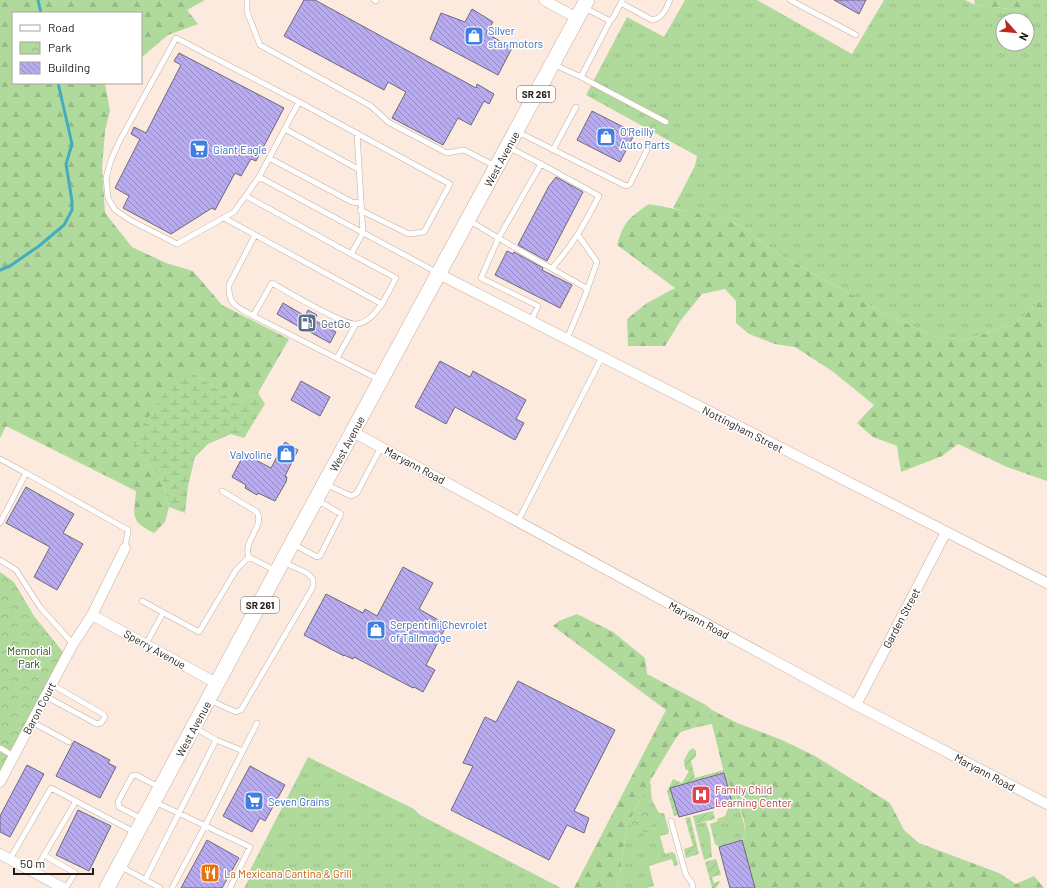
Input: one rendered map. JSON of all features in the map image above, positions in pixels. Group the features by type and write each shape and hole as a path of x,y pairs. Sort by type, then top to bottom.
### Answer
{"main road":[{"name":"West Avenue","path":"107,888 582,8"}],"street":[{"path":"544,0 582,8"},
{"name":"Nottingham Street","path":"439,274 1047,583"},
{"name":"Maryann Road","path":"354,432 856,705 1047,804"},
{"name":"Garden Street","path":"856,705 946,532"},
{"name":"Baron Court","path":"0,782 73,644 92,614 125,548"},
{"name":"Sperry Avenue","path":"92,614 218,684"},
{"path":"0,854 65,888"}],"lane":[{"path":"248,0 247,12 260,45 371,106 388,122 447,153 464,150 497,167"},
{"path":"581,77 610,21 622,2 652,20 658,18 665,11 670,0"},
{"path":"790,0 856,35"},
{"path":"582,8 610,21"},
{"path":"299,102 259,177 234,212 177,244 130,220 115,210 108,198 106,178 119,142 176,38 299,102 450,184 424,232 409,234 360,210"},
{"path":"552,64 581,77 666,122"},
{"path":"553,150 576,107"},
{"path":"285,129 358,169"},
{"path":"516,130 626,186 630,184 647,150"},
{"path":"351,254 362,233 357,133"},
{"path":"508,146 599,196 578,236 567,253 552,268"},
{"path":"269,158 352,202 360,203"},
{"path":"531,321 538,306 481,278 498,239 541,164"},
{"path":"259,177 439,274"},
{"path":"246,196 396,278 382,304 371,318 356,324 341,321 272,283 253,316"},
{"path":"224,218 382,304"},
{"path":"468,220 498,239 552,268 588,290"},
{"path":"255,235 229,285 229,299 253,316 381,381"},
{"path":"567,339 588,290 597,262 578,236"},
{"path":"337,358 356,324"},
{"path":"518,521 602,357"},
{"path":"325,484 351,496 357,492 381,447"},
{"path":"0,459 128,530 125,548"},
{"path":"0,524 26,473"},
{"path":"222,492 257,512 259,522 247,546 249,557"},
{"path":"292,544 317,557 320,556 341,514 316,500"},
{"path":"209,700 236,712 241,710 313,587 313,579 307,573 280,567 249,557"},
{"path":"142,601 200,632 236,570 249,557"},
{"path":"0,560 16,570 40,607 73,644"},
{"path":"146,644 163,613"},
{"path":"45,696 97,724 101,723 104,717 103,714 52,684"},
{"path":"32,722 69,742"},
{"path":"172,888 257,723"},
{"path":"194,727 216,740 243,751"},
{"path":"145,880 216,740"},
{"path":"0,748 14,756"},
{"path":"144,820 119,807 118,802 132,776 136,775 161,788"},
{"path":"10,860 51,788 137,834"},
{"path":"34,872 76,801"},
{"path":"154,802 250,847 230,888"},
{"path":"671,821 686,875 692,883 693,888"},
{"path":"44,855 75,873 65,888"},
{"path":"119,866 160,888"}],"green space":[{"path":"0,0 205,0 187,10 198,24 168,35 142,57 142,12 12,12 12,84 105,84 110,111 105,131 102,168 105,213 132,247 166,263 193,271 222,305 289,339 258,393 236,404 216,388 190,371 134,442 149,465 163,481 169,507 165,522 154,533 140,525 137,521 134,512 136,491 6,426 0,438"},
{"path":"685,0 757,0 852,54 884,0 965,0 975,5 1020,10 1027,0 1047,0 1047,295 1016,323 965,340 933,336 884,313 780,255 737,224 673,208 695,166 697,156 586,95 627,17 664,37"},
{"path":"974,0 1027,0 1020,10 975,5"},
{"path":"649,204 696,213 737,224 780,255 884,313 933,336 965,340 1016,323 1047,295 1047,481 1007,467 958,444 942,456 901,472 897,446 873,437 857,423 874,405 832,371 795,347 775,344 749,334 736,323 736,301 725,289 702,294 681,320 665,346 628,346 627,319 647,303 675,288 617,245 622,230 628,221"},
{"path":"190,371 216,388 236,404 258,393 265,404 244,438 231,434 208,444 195,457 188,486 185,513 169,507 163,481 149,465 133,442 172,379"},
{"name":"Memorial Park","path":"0,572 14,582 34,616 63,652 0,773"},
{"path":"577,614 613,632 645,658 647,674 706,705 693,728 681,732 676,738 650,781 627,825 619,879 615,888 574,888 666,710 553,626 559,621"},
{"path":"706,705 712,710 712,724 693,728"},
{"path":"712,710 735,722 782,740 815,756 890,803 904,830 919,843 999,873 1016,884 1034,876 1044,888 755,888 742,840 746,838 744,820 738,801 724,773 712,724"},
{"path":"693,748 696,751 696,756 691,761 695,778 724,770 724,773 670,788 678,815 674,816 667,791 673,779 682,783 689,771 685,769 684,760 689,751"},
{"path":"308,757 414,809 420,815 561,888 244,888 251,875 248,874"},
{"path":"724,773 738,804 743,820 746,838 719,847 715,844 710,824 725,816 732,802"},
{"path":"650,781 652,800 659,813 664,813 669,831 668,834 660,836 665,854 672,852 675,854 678,865 674,866 672,859 649,866 654,886 646,888 615,888 619,879 627,825"},
{"path":"637,807 655,816 647,833 629,825"},
{"path":"713,811 715,819 695,824 693,816"},
{"path":"690,817 699,854 686,858 684,849 693,846 685,818"},
{"path":"706,822 710,835 712,857 704,860 695,824"},
{"path":"716,859 721,875 712,877 714,883 720,882 716,888 712,888 705,862"}],"building":[{"path":"304,0 315,0 476,88 477,84 494,94 489,104 484,101 471,125 458,118 443,145 392,118 406,92 388,82 384,90 284,36"},
{"path":"834,0 866,0 859,14"},
{"path":"472,9 493,22 486,33 512,48 498,75 430,39 441,13 465,22"},
{"name":"Giant Eagle","path":"179,53 284,108 256,161 251,159 241,176 235,173 215,210 212,208 171,234 123,208 129,196 115,188 140,139 131,134 134,127 146,133 181,65 174,61"},
{"name":"O'Reilly Auto Parts","path":"592,111 635,133 620,162 577,140"},
{"path":"556,177 583,192 547,261 518,245 549,186"},
{"path":"507,251 513,254 514,252 543,268 542,270 572,285 560,308 495,275"},
{"name":"GetGo","path":"283,303 305,316 308,310 317,315 314,320 336,332 330,343 277,314"},
{"path":"440,361 470,377 473,371 526,400 516,419 524,423 515,440 455,407 446,424 415,407"},
{"path":"301,381 330,397 320,416 291,400"},
{"path":"285,442 298,450 285,476 287,477 286,482 275,501 258,493 257,495 245,488 246,485 232,477 244,454 271,468"},
{"path":"26,487 74,514 63,533 83,544 57,590 34,577 50,547 6,523"},
{"name":"Serpentini Chevrolet of Tallmadge","path":"403,567 433,583 419,609 447,625 426,665 435,670 423,692 354,657 353,659 344,656 304,635 326,594 363,613 365,609 377,616"},
{"path":"518,681 615,730 574,811 589,818 584,833 567,825 549,860 451,810 473,766 463,763 485,717 496,722"},
{"path":"74,741 110,760 108,763 116,767 100,798 56,776"},
{"path":"27,765 44,774 10,837 0,832 0,816"},
{"name":"Seven Grains","path":"250,766 285,785 265,821 260,818 252,832 223,816"},
{"name":"Family Child Learning Center","path":"724,773 732,803 679,817 670,788"},
{"path":"78,810 111,826 89,871 56,855"},
{"name":"La Mexicana Cantina & Grill","path":"207,840 239,858 222,888 181,888"},
{"path":"742,840 755,888 730,888 726,874 719,847"}],"waterway":[{"path":"38,0 41,12"},
{"path":"0,270 10,266 39,246 64,225 72,210 66,164 72,144 58,84"}],"place":[{"name":"Silver star motors","path":"474,36"},
{"name":"O'Reilly Auto Parts","path":"606,137"},
{"name":"Giant Eagle","path":"199,149"},
{"name":"GetGo","path":"307,323"},
{"name":"Valvoline","path":"286,454"},
{"name":"Serpentini Chevrolet of Tallmadge","path":"376,630"},
{"name":"Family Child Learning Center","path":"701,795"},
{"name":"Seven Grains","path":"254,801"},
{"name":"La Mexicana Cantina & Grill","path":"210,873"}]}
